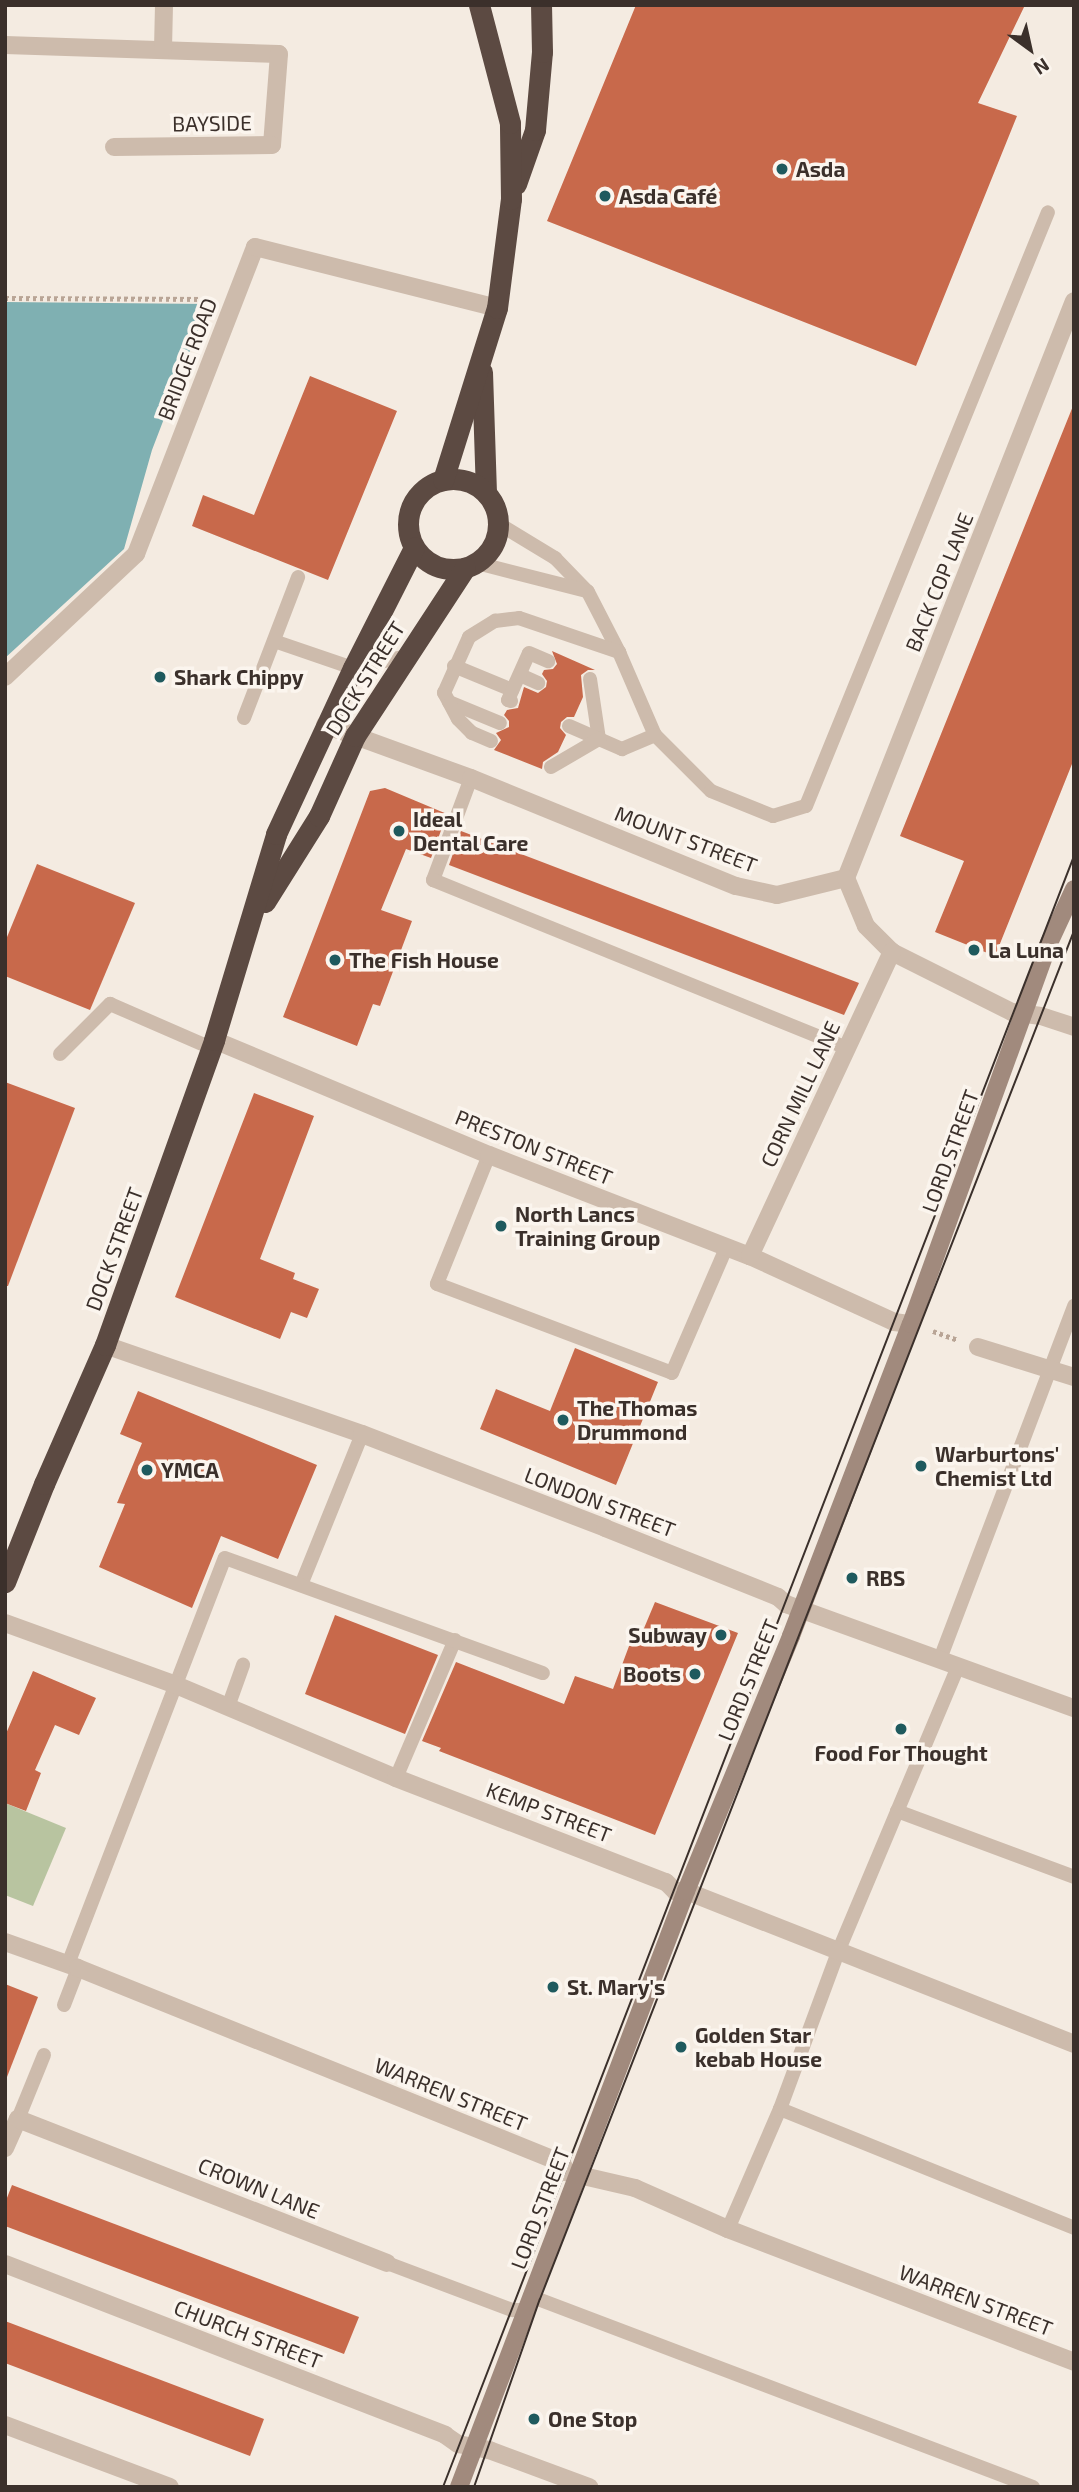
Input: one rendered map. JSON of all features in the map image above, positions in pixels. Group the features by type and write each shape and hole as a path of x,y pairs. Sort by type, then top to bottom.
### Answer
{"highway":[{"path":"443,480 497,308 511,199 510,123 479,5"},
{"path":"511,199 535,130 542,52 541,5"},
{"path":"482,353 486,493"},
{"path":"443,480 462,480 486,493 493,502 499,524 493,546 471,566 437,567 424,559 414,548 409,534 411,508 424,489 443,480"},
{"name":"DOCK STREET","path":"5,1582 44,1484 105,1345 213,1044 276,835 352,668 414,548"},
{"name":"DOCK STREET","path":"250,925 319,816 355,736 407,656 471,566"}],"street":[{"path":"163,49 164,5"},
{"name":"BAYSIDE","path":"5,46 279,54 272,145 114,146"},
{"name":"BRIDGE ROAD","path":"5,677 136,554 255,247 497,308"},
{"name":"BACK COP LANE","path":"846,878 1068,333 1074,301"},
{"name":"MOUNT STREET","path":"326,724 471,778 736,886 776,895 846,878"},
{"path":"846,878 866,926 892,952 1012,1012 1025,1012 1074,1027"},
{"name":"LORD STREET","path":"459,2487 522,2305 578,2172 686,1891 801,1608 911,1324 1050,941 1074,889"},
{"name":"CORN MILL LANE","path":"750,1256 892,952"},
{"name":"PRESTON STREET","path":"213,1044 750,1256 894,1322 911,1324"},
{"name":"LONDON STREET","path":"105,1345 362,1434 778,1597 786,1604 1074,1708"},
{"path":"978,1347 1074,1377"},
{"name":"KEMP STREET","path":"5,1623 176,1685 396,1778 666,1882 676,1891 686,1891 1074,2044"},
{"name":"WARREN STREET","path":"5,1942 73,1966 559,2162 566,2172 578,2172 635,2188 727,2229 1074,2362"},
{"path":"5,2148 18,2119"},
{"name":"CROWN LANE","path":"18,2119 387,2263"},
{"name":"CHURCH STREET","path":"5,2264 445,2435 458,2444 474,2446 589,2487"},
{"path":"5,2425 170,2487"}],"lane":[{"path":"499,524 555,558 588,592 619,652 655,736 711,791 773,816 806,806 1048,212"},
{"path":"471,566 588,592"},
{"path":"244,718 298,577"},
{"path":"491,741 472,733 458,719 444,693 469,636 495,621 519,618 619,652"},
{"path":"274,641 352,668 407,656"},
{"path":"454,666 512,696 528,653 548,661"},
{"path":"520,675 538,683"},
{"path":"590,679 587,704 599,739"},
{"path":"449,702 500,723"},
{"path":"569,726 622,749 655,736"},
{"path":"551,767 566,751 599,739"},
{"path":"471,778 433,880 846,1048"},
{"path":"60,1054 110,1004 213,1044"},
{"path":"489,1155 437,1284 672,1373 726,1248"},
{"path":"940,1659 1074,1306"},
{"path":"301,1585 362,1434"},
{"path":"64,2006 73,1966 225,1558 544,1673"},
{"path":"396,1778 455,1640"},
{"path":"228,1707 243,1665"},
{"path":"727,2229 780,2109 838,1952 958,1666"},
{"path":"897,1811 1074,1877"},
{"path":"18,2119 44,2055"},
{"path":"780,2109 1074,2228"},
{"name":"CROWN LANE","path":"387,2263 522,2305 1034,2487"}],"path":[{"path":"5,298 235,298"},
{"path":"911,1324 978,1347"}],"green space":[{"path":"5,1803 66,1828 33,1906 5,1895"}],"water":[{"path":"5,302 208,304 152,450 124,549 5,658"}],"building":[{"name":"Asda","path":"636,5 1025,5 978,103 1017,116 916,366 547,221"},
{"path":"310,376 397,411 328,580 192,526 203,495 254,515"},
{"path":"1073,406 1074,759 995,956 935,932 964,861 900,836"},
{"path":"552,651 595,670 588,670 581,675 583,697 574,717 567,717 561,722 560,728 566,735 558,752 543,762 542,769 494,750 501,740 496,733 509,727 509,721 504,715 507,710 518,708 524,687 538,693 546,687 547,681 542,674 544,670 553,669 557,664"},
{"path":"385,788 447,814 431,858 406,849 381,910 412,921 380,1006 373,1004 357,1046 283,1017 370,791"},
{"path":"461,831 859,983 844,1015 449,865"},
{"path":"37,864 135,903 90,1010 5,976 5,942"},
{"path":"5,1082 75,1108 8,1286 5,1286"},
{"path":"254,1093 314,1116 260,1259 295,1273 293,1279 319,1289 307,1318 291,1312 280,1339 175,1297"},
{"name":"The Thomas Drummond","path":"575,1348 658,1382 616,1485 480,1429 496,1389 550,1411"},
{"path":"138,1391 317,1465 278,1559 221,1536 192,1608 99,1567 125,1504 117,1503 142,1443 120,1434"},
{"path":"655,1602 738,1633 655,1835 439,1751 441,1748 422,1741 456,1662 564,1704 575,1676 613,1689 635,1630 642,1633"},
{"path":"335,1615 438,1655 405,1734 305,1694"},
{"path":"33,1671 96,1698 79,1735 55,1725 35,1770 41,1773 26,1811 5,1803 5,1736"},
{"path":"5,1984 38,1997 7,2077 5,2077"},
{"path":"12,2185 359,2317 344,2354 5,2226 5,2203"},
{"path":"5,2321 264,2419 250,2456 5,2363"}],"tram line":[{"path":"443,2487 1074,856"},
{"path":"474,2487 540,2299 1074,931"}],"place":[{"name":"Asda","path":"782,169"},
{"name":"Asda Café","path":"605,196"},
{"name":"Shark Chippy","path":"160,677"},
{"name":"Ideal Dental Care","path":"399,831"},
{"name":"La Luna","path":"974,950"},
{"name":"The Fish House","path":"335,960"},
{"name":"North Lancs Training Group","path":"501,1226"},
{"name":"The Thomas Drummond","path":"563,1420"},
{"name":"Warburtons' Chemist Ltd","path":"921,1466"},
{"name":"YMCA","path":"147,1470"},
{"name":"RBS","path":"852,1578"},
{"name":"Subway","path":"721,1635"},
{"name":"Boots","path":"695,1674"},
{"name":"Food For Thought","path":"901,1729"},
{"name":"St. Mary's","path":"553,1987"},
{"name":"Golden Star kebab House","path":"681,2047"},
{"name":"One Stop","path":"534,2419"}]}
